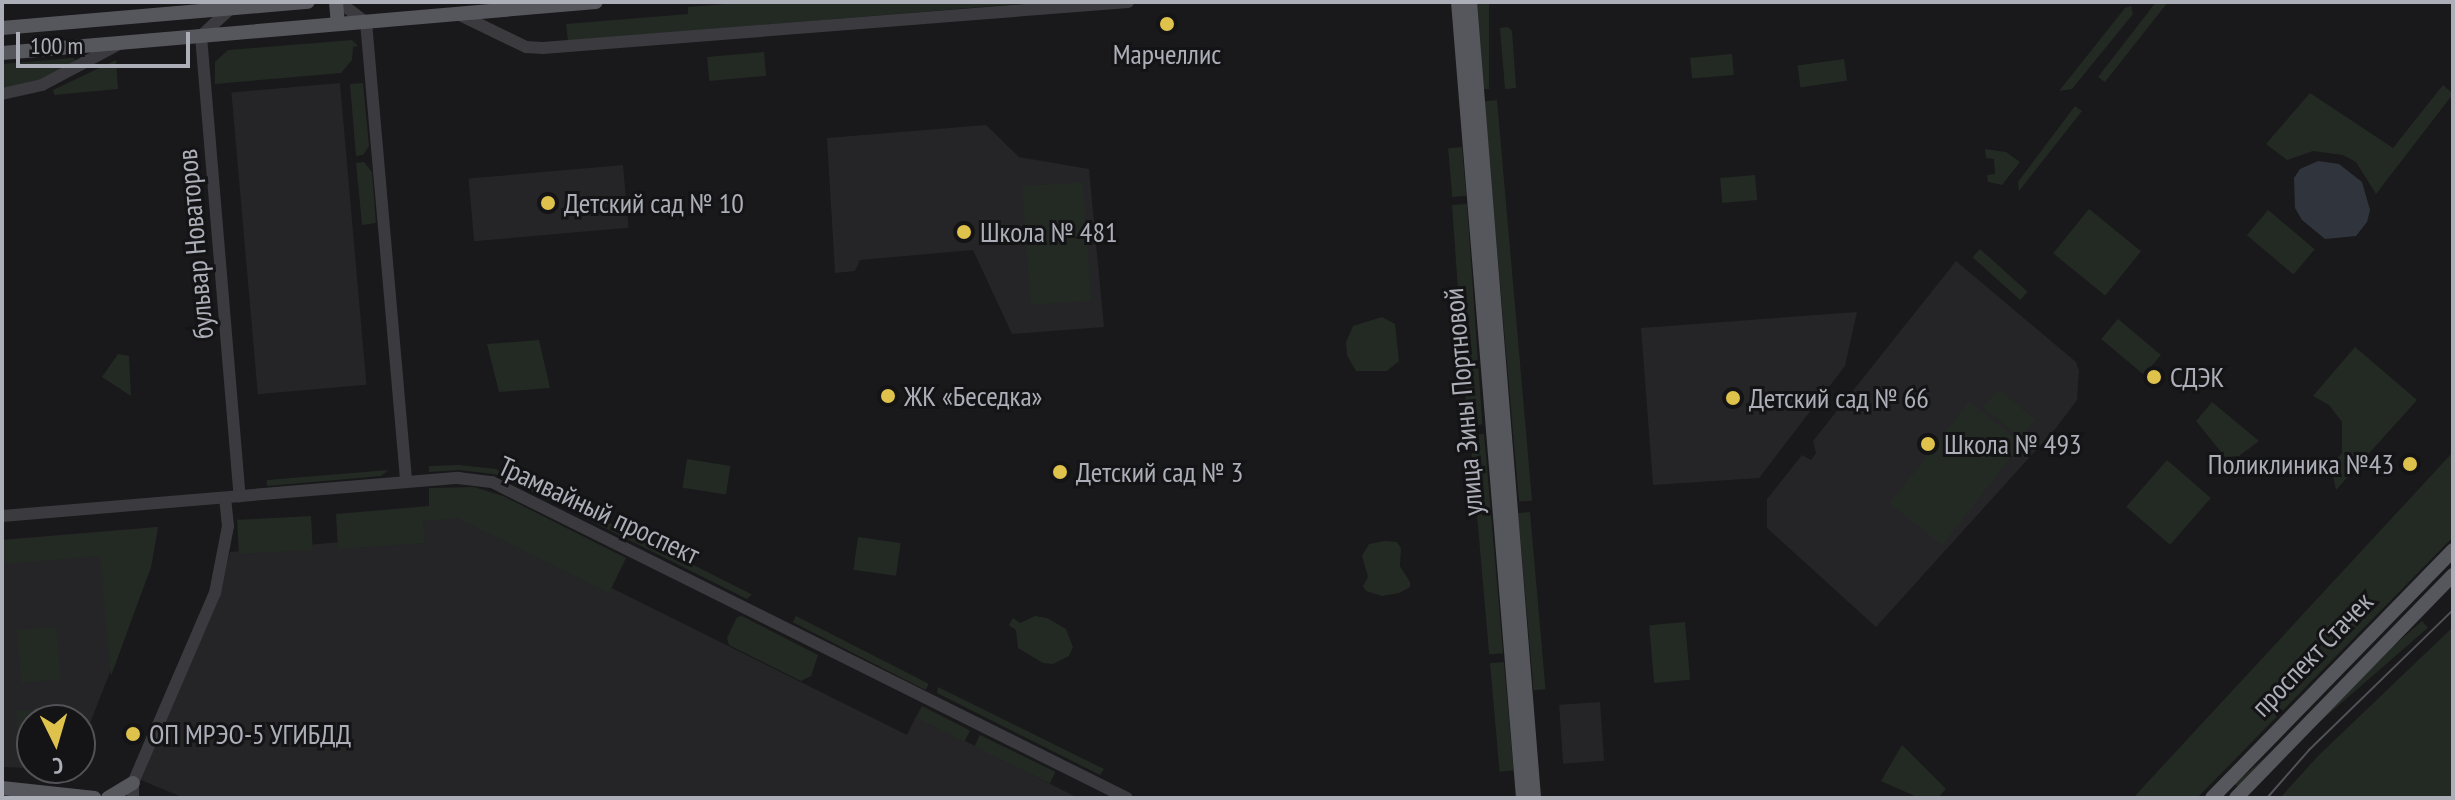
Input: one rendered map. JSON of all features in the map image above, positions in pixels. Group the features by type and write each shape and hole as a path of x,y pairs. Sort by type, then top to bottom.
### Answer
{"main road":[{"path":"2,28 232,5 308,2"},
{"path":"338,2 338,24"},
{"path":"2,53 596,2"},
{"name":"улица Зины Портновой","path":"1458,2 1523,798"},
{"name":"улица Зины Портновой","path":"1470,2 1534,798"},
{"path":"232,5 234,33"},
{"name":"проспект Стачек","path":"2212,798 2453,550"},
{"name":"проспект Стачек","path":"2236,798 2453,575"},
{"path":"2,788 94,798"},
{"path":"108,798 133,791"}],"street":[{"path":"338,2 366,22 406,482"},
{"path":"458,14 526,47 543,48 1128,2"},
{"path":"201,36 232,5"},
{"name":"бульвар Новаторов","path":"201,36 240,496"},
{"path":"2,94 42,85 122,43"},
{"name":"Трамвайный проспект","path":"2,516 467,478 505,487 1127,798"},
{"path":"133,791 215,593 228,526 225,498"}],"shaded area":[{"path":"752,2 1042,2 568,41 566,24 688,14 688,7"},
{"path":"1477,2 1489,2 1489,89 1477,89"},
{"path":"2156,2 2168,2 2105,82 2098,77"},
{"path":"2131,6 2133,14 2072,89 2059,91 2125,8"},
{"path":"1508,27 1512,31 1516,88 1505,89 1500,28"},
{"path":"352,40 358,46 353,47 352,60 341,73 215,84 215,62 228,50"},
{"path":"764,52 766,76 709,81 707,57"},
{"path":"1732,54 1734,75 1692,79 1690,58"},
{"path":"73,58 77,62 41,81 2,88 2,64"},
{"path":"1844,59 1847,81 1801,87 1797,66"},
{"path":"116,60 118,89 54,95 53,90"},
{"path":"340,83 366,385 258,394 231,92"},
{"path":"363,83 369,146 363,155 356,156 350,84"},
{"path":"2443,85 2453,94 2376,194 2356,162 2343,155 2313,151 2287,160 2266,144 2310,93 2393,148"},
{"path":"1497,100 1532,500 1519,502 1484,101"},
{"path":"2075,106 2082,111 2019,191 2018,182"},
{"name":"Школа № 481","path":"986,125 1019,157 1089,169 1104,327 1012,334 973,250 860,260 855,271 835,273 827,138"},
{"path":"1462,147 1466,196 1452,197 1448,148"},
{"path":"1985,149 2006,152 2020,162 2002,185 1988,182 1987,175 1995,174 1994,159 1986,158"},
{"path":"2318,161 2339,164 2362,182 2370,210 2367,222 2356,236 2325,239 2302,220 2295,208 2294,178 2300,169"},
{"path":"364,162 372,172 376,223 362,225 356,163"},
{"name":"Детский сад № 10","path":"623,165 628,228 474,241 469,179"},
{"path":"1755,175 1757,200 1722,203 1720,178"},
{"path":"1083,182 1091,301 1030,305 1022,186"},
{"path":"1467,204 1482,424 1467,426 1452,205"},
{"path":"2089,209 2141,251 2105,295 2053,253"},
{"path":"2268,210 2315,249 2294,274 2247,235"},
{"path":"1980,249 2028,292 2020,300 1973,257"},
{"name":"Школа № 493","path":"1956,261 2076,362 2079,371 2077,400 2056,428 1876,627 1767,528 1767,499 1802,455 1811,460 1816,453 1813,441"},
{"name":"Детский сад № 66","path":"1857,312 1845,366 1759,478 1653,485 1641,328"},
{"path":"1382,317 1395,324 1399,361 1387,371 1356,371 1347,355 1346,342 1353,326"},
{"path":"2118,319 2161,355 2144,375 2101,339"},
{"path":"539,340 550,388 499,392 487,344"},
{"path":"2355,347 2417,400 2336,490 2331,466 2342,453 2342,422 2329,405 2313,396"},
{"path":"118,354 129,356 131,396 102,377"},
{"path":"1998,389 2035,419 2020,438 1983,408"},
{"path":"1969,402 2022,443 1942,545 1890,504"},
{"path":"2212,402 2259,441 2239,456 2225,457 2196,421"},
{"path":"1484,434 1503,653 1489,654 1470,435"},
{"path":"2453,452 2453,537 2197,798 2133,798"},
{"path":"687,459 730,466 726,495 682,488"},
{"path":"2167,460 2211,498 2170,545 2126,507"},
{"path":"429,466 496,469 576,507 574,512 494,474 459,470 429,472"},
{"path":"389,470 381,476 267,486 267,480"},
{"path":"474,487 503,496 626,558 609,593 457,518 423,521 425,543 338,549 336,514 429,506 429,488"},
{"path":"459,512 907,735 916,716 1078,798 184,798 141,780 218,597 230,552 419,535 417,516"},
{"path":"588,512 752,594 747,599 587,519"},
{"path":"1530,512 1546,689 1534,690 1518,513"},
{"path":"311,516 313,550 239,554 237,520"},
{"path":"158,527 151,567 96,708 96,704 16,704 16,768 2,767 2,540"},
{"path":"158,527 151,567 111,676 100,556 2,564 2,540"},
{"path":"858,537 901,543 896,576 853,570"},
{"path":"1397,542 1401,548 1400,566 1410,587 1382,596 1366,591 1363,586 1368,577 1362,556 1369,544"},
{"path":"742,616 818,655 811,676 801,681 729,645 727,638 737,617"},
{"path":"796,616 929,684 926,690 793,622"},
{"path":"1035,616 1047,618 1066,629 1073,647 1069,656 1053,664 1043,663 1018,648 1016,630 1009,625 1013,618 1020,623"},
{"path":"2422,621 2428,628 2241,790 2235,784"},
{"path":"1685,622 1690,680 1654,683 1649,625"},
{"path":"57,627 61,680 21,683 17,630"},
{"path":"2453,627 2453,798 2280,798 2318,756"},
{"path":"1504,662 1513,771 1500,772 1490,663"},
{"path":"938,687 1104,769 1100,775 937,693"},
{"path":"1600,702 1604,761 1563,764 1559,705"},
{"path":"922,706 970,731 964,742 916,718"},
{"path":"980,735 1055,772 1050,784 974,747"},
{"path":"1902,745 1946,789 1938,798 1919,798 1881,781"}],"tram line":[{"path":"2267,798 2309,750 2453,610"}],"place":[{"name":"Марчеллис","path":"1167,24"},
{"name":"Детский сад № 10","path":"548,203"},
{"name":"Школа № 481","path":"964,232"},
{"name":"СДЭК","path":"2154,377"},
{"name":"ЖК «Беседка»","path":"888,396"},
{"name":"Детский сад № 66","path":"1733,398"},
{"name":"Школа № 493","path":"1928,444"},
{"name":"Поликлиника №43","path":"2410,464"},
{"name":"Детский сад № 3","path":"1060,472"},
{"name":"ОП МРЭО-5 УГИБДД","path":"133,734"}]}
